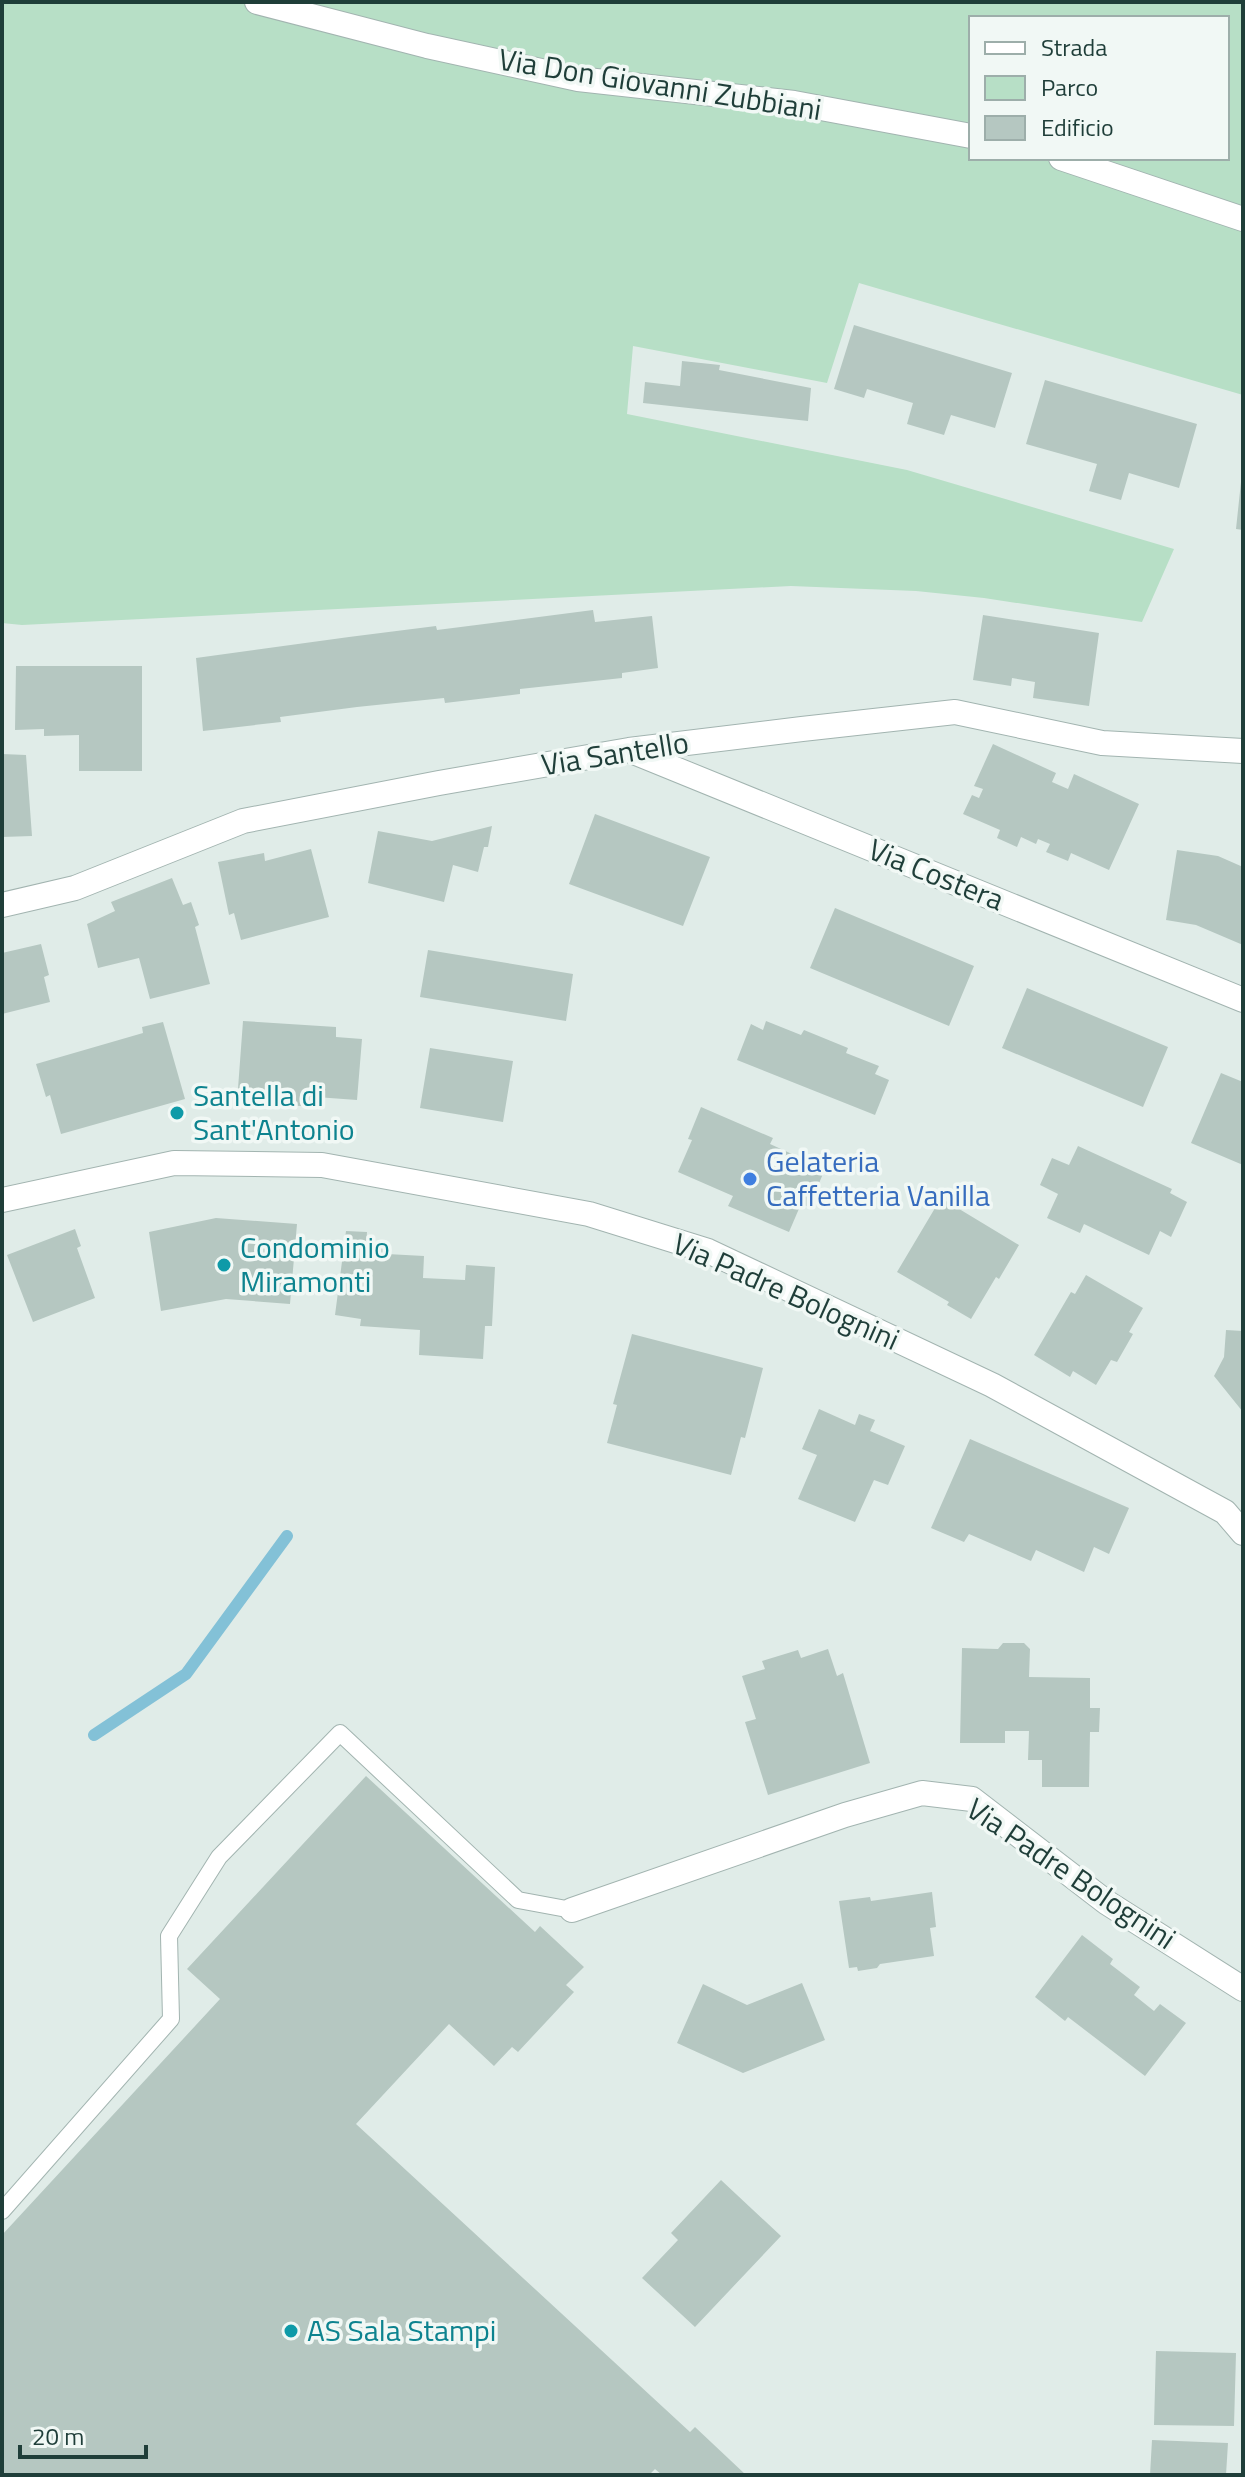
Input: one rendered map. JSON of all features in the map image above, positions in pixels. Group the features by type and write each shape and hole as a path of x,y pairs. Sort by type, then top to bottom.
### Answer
{"street":[{"name":"Via Don Giovanni Zubbiani","path":"257,2 427,46 578,79 794,103 969,136"},
{"path":"1067,160 1243,219"},
{"name":"Via Santello","path":"2,905 75,888 243,821 629,750 955,712 1102,743 1243,751"},
{"name":"Via Costera","path":"629,750 1243,1000"},
{"name":"Via Padre Bolognini","path":"2,1200 174,1163 322,1165 589,1214 708,1251 992,1385 1225,1512 1243,1533"},
{"name":"Via Padre Bolognini","path":"572,1910 845,1815 922,1793 972,1799 1106,1902 1243,1989"}],"lane":[{"path":"2,2211 171,2019 169,1936 219,1857 340,1733 518,1900 572,1910"}],"green space":[{"path":"2,2 1243,2 1243,395 859,283 827,383 633,346 627,414 907,470 1174,549 1142,622 916,591 791,586 22,625 2,623"}],"building":[{"path":"854,325 1012,373 995,428 951,415 944,435 907,424 913,403 867,389 864,398 834,389"},
{"path":"682,361 720,365 719,370 811,388 808,421 643,403 645,382 680,386"},
{"path":"1045,380 1197,424 1179,488 1129,473 1121,500 1089,491 1097,464 1026,444"},
{"path":"1243,482 1243,530 1236,529"},
{"path":"593,610 595,622 652,616 658,668 622,673 622,678 520,689 520,694 445,703 444,698 357,707 280,717 281,722 203,731 196,658 436,626 437,630"},
{"path":"983,615 1099,633 1089,706 1033,698 1035,682 1012,678 1011,686 973,680"},
{"path":"16,666 142,666 142,771 79,771 79,735 44,736 44,729 15,730"},
{"path":"993,744 1056,773 1052,782 1068,789 1074,774 1139,804 1109,870 1071,853 1068,861 1046,852 1050,844 1038,839 1036,844 1021,837 1017,847 997,838 1000,830 963,814 972,795 979,798 983,789 974,786"},
{"path":"2,754 26,755 32,836 2,837"},
{"path":"595,814 710,857 683,926 569,884"},
{"path":"492,826 478,872 453,865 444,902 368,883 378,831 432,841"},
{"path":"311,849 329,917 241,940 234,913 229,915 218,862 264,853 265,861"},
{"path":"1177,850 1218,856 1243,867 1243,945 1196,925 1166,920"},
{"path":"172,878 183,905 191,902 199,925 195,927 210,984 150,999 139,958 98,968 87,924 115,911 111,902"},
{"path":"835,908 974,966 949,1026 810,968"},
{"path":"41,944 49,975 44,977 50,1002 2,1014 2,953"},
{"path":"428,950 573,974 566,1021 420,997"},
{"path":"1027,988 1168,1047 1143,1107 1002,1048"},
{"path":"243,1021 336,1027 336,1037 362,1039 357,1100 316,1097 316,1107 237,1102"},
{"path":"766,1021 801,1035 804,1030 848,1048 846,1053 879,1066 875,1074 889,1080 875,1115 737,1060 751,1024 763,1030"},
{"path":"163,1022 185,1099 61,1134 50,1095 46,1097 36,1064 143,1033 142,1027"},
{"path":"430,1048 513,1061 503,1122 420,1108"},
{"path":"1221,1073 1243,1082 1243,1165 1191,1143"},
{"path":"701,1107 773,1138 770,1144 825,1169 809,1207 801,1204 789,1232 728,1206 733,1196 678,1172 692,1140 688,1139"},
{"path":"1078,1146 1172,1189 1170,1193 1187,1202 1171,1237 1160,1231 1149,1255 1084,1224 1080,1233 1047,1218 1058,1194 1040,1185 1052,1158 1069,1165"},
{"path":"941,1198 1019,1245 971,1319 947,1305 949,1302 897,1272"},
{"name":"Condominio Miramonti","path":"216,1218 297,1224 290,1304 226,1299 161,1311 149,1232"},
{"path":"75,1229 81,1246 77,1248 95,1298 33,1322 7,1255"},
{"path":"346,1231 367,1232 366,1248 387,1248 387,1254 424,1256 423,1278 465,1280 466,1265 495,1267 492,1326 485,1326 483,1359 419,1355 420,1330 360,1326 361,1319 335,1315"},
{"path":"1086,1275 1143,1308 1117,1362 1111,1360 1096,1385 1073,1371 1070,1377 1034,1355 1071,1292 1075,1294"},
{"path":"1226,1330 1243,1331 1243,1412 1214,1376 1224,1357"},
{"path":"632,1334 763,1368 745,1438 741,1437 731,1475 607,1443 617,1405 613,1404"},
{"path":"819,1409 855,1425 859,1414 875,1420 870,1431 905,1446 888,1485 874,1480 855,1522 798,1499 817,1455 802,1449"},
{"path":"970,1439 1129,1508 1109,1554 1094,1547 1084,1572 1036,1550 1031,1561 969,1534 964,1542 931,1528"},
{"path":"1003,1643 1024,1643 1030,1649 1029,1677 1090,1678 1090,1708 1100,1708 1099,1732 1090,1732 1089,1787 1042,1787 1042,1760 1028,1760 1029,1731 1005,1731 1005,1743 960,1743 962,1648 998,1649"},
{"path":"828,1649 837,1676 843,1673 870,1763 768,1795 745,1722 756,1719 742,1676 765,1669 762,1661 798,1650 801,1658"},
{"name":"AS Sala Stampi","path":"366,1776 535,1932 540,1926 584,1967 566,1985 574,1992 518,2052 512,2047 494,2066 449,2024 356,2124 690,2432 695,2427 746,2475 662,2475 655,2469 649,2475 2,2475 2,2235 220,1999 187,1969"},
{"path":"932,1892 936,1927 930,1928 934,1956 880,1964 877,1968 858,1971 857,1967 849,1968 839,1901 870,1897 871,1901"},
{"path":"1082,1935 1113,1959 1110,1964 1140,1987 1134,1995 1154,2011 1160,2004 1186,2023 1145,2076 1068,2017 1065,2021 1035,1997"},
{"path":"802,1983 825,2040 743,2073 677,2043 703,1984 747,2005"},
{"path":"721,2180 781,2236 695,2327 642,2278 678,2240 671,2233"},
{"path":"1156,2351 1236,2353 1234,2426 1154,2425"},
{"path":"1152,2440 1228,2443 1226,2475 1150,2475"}],"waterway":[{"path":"94,1735 186,1674 287,1536"}],"place":[{"name":"Santella di Sant'Antonio","path":"177,1113"},
{"name":"Gelateria Caffetteria Vanilla","path":"750,1179"},
{"name":"Condominio Miramonti","path":"224,1265"},
{"name":"AS Sala Stampi","path":"291,2331"}]}
